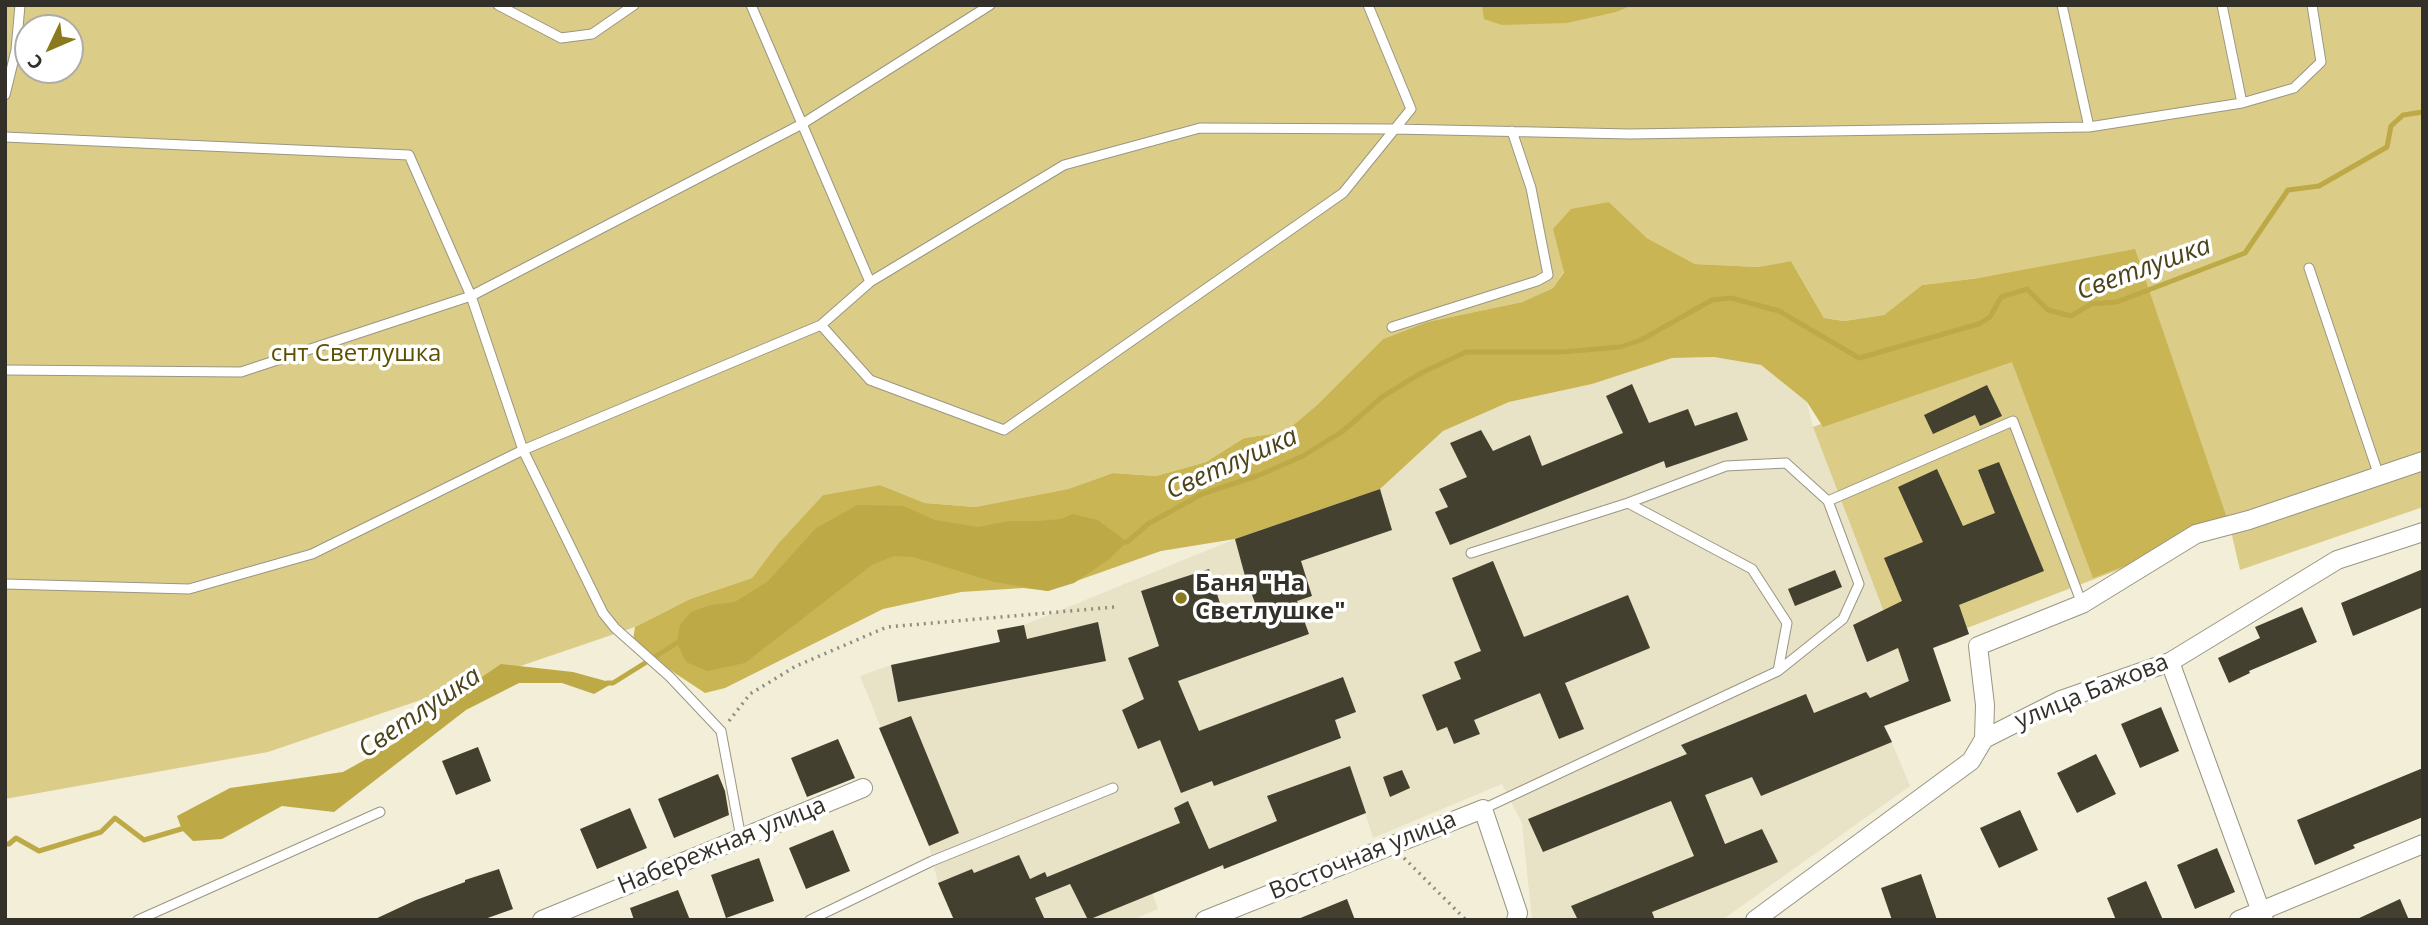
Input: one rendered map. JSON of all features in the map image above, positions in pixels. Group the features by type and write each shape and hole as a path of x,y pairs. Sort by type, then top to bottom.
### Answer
{"street":[{"path":"1984,739 1985,705 1978,646 2082,604 2196,534 2249,520 2423,461"},
{"name":"улица Бажова","path":"1755,920 1971,761 1984,739 2061,700 2170,662 2337,560 2423,532"},
{"path":"2170,662 2262,915"},
{"name":"Набережная улица","path":"542,920 577,913 741,838 863,788"},
{"path":"1483,809 1518,913 1516,920"},
{"name":"Восточная улица","path":"1205,920 1483,809"},
{"path":"2239,920 2262,915 2423,844"}],"lane":[{"path":"498,5 561,38 592,34 634,5"},
{"path":"751,5 870,282"},
{"path":"5,370 241,372 471,296 802,124 990,5"},
{"path":"821,325 870,380 1004,430 1343,193 1411,109 1368,5"},
{"path":"2062,5 2089,127"},
{"path":"2222,5 2242,103"},
{"path":"5,584 189,589 312,554 523,450 821,325 870,282 1063,165 1200,128 1630,134 2089,127 2242,103 2294,88 2321,62 2312,5"},
{"path":"5,95 14,58"},
{"path":"1392,327 1537,281 1548,275 1531,188 1512,131"},
{"path":"5,137 409,155 471,296 523,450 603,613 615,628 670,677 721,731 741,838"},
{"path":"2309,268 2379,476"},
{"path":"1828,501 2013,421 2082,604"},
{"path":"1471,553 1628,503 1726,466 1786,463 1828,501 1859,584 1843,619 1778,671 1483,809"},
{"path":"1628,503 1752,569 1787,623 1778,671"},
{"path":"810,920 932,861 1113,788"},
{"path":"138,920 380,812"}],"path":[{"path":"721,731 750,694 796,666 887,627 1115,607"},
{"path":"1390,844 1466,920"}],"shaded area":[{"path":"1482,5 1633,5 1616,12 1567,23 1502,25 1484,19"},
{"path":"1609,202 1647,238 1695,264 1758,267 1791,261 1824,318 1844,321 1884,315 1922,285 1979,278 2135,249 2230,527 2093,578 2012,362 1823,427 1807,402 1761,365 1714,357 1672,358 1592,384 1509,402 1443,431 1380,489 1235,539 1161,551 1048,591 1023,588 961,592 883,609 725,688 705,693 652,658 633,640 635,627 690,599 752,578 778,544 823,495 880,485 925,503 975,507 1068,489 1113,473 1156,476 1206,462 1244,438 1285,432 1317,405 1383,339 1427,322 1522,302 1553,288 1564,272 1553,229 1571,209"},
{"path":"1714,357 1761,365 1807,402 1813,427 1883,611 1932,644 1951,701 1885,726 1910,786 1722,920 1532,920 1522,823 1502,784 1373,838 1365,813 1224,869 1218,867 1152,893 1158,909 1132,920 954,920 938,883 929,846 860,676 891,665 999,642 997,630 1024,625 1235,539 1380,489 1443,431 1509,402 1592,384 1672,358"},
{"path":"858,505 904,506 935,520 978,527 1009,521 1061,519 1072,514 1098,520 1127,542 1107,561 1074,583 1048,591 994,582 913,557 894,556 872,565 745,663 707,671 686,662 677,643 680,625 691,612 710,605 735,602 768,581 816,528"},
{"path":"501,664 573,672 613,683 594,694 562,683 519,683 466,710 334,812 282,806 222,839 193,841 182,830 177,816 230,788 343,772 397,742 438,707"}],"green space":[{"name":"снт Светлушка","path":"5,5 2423,5 2423,507 2240,570 2230,527 1967,628 1969,634 1945,644 1942,640 1901,657 1813,427 2138,306 1978,278 1922,285 1884,315 1844,321 1824,318 1791,261 1758,267 1695,264 1647,238 1609,202 1553,288 1522,302 1427,322 1383,339 1317,405 1285,432 1244,438 1206,462 1156,476 1113,473 1068,489 975,507 925,503 880,485 823,495 752,578 690,599 635,627 268,752 5,799"}],"building":[{"path":"1632,384 1649,423 1688,409 1695,426 1737,412 1748,440 1666,468 1664,461 1450,545 1435,512 1448,507 1439,489 1467,477 1450,443 1481,430 1493,451 1530,435 1542,466 1623,433 1606,396"},
{"path":"1987,385 2002,416 1980,426 1975,415 1933,434 1924,415"},
{"path":"1999,462 2044,571 1959,605 1969,634 1933,648 1951,701 1884,726 1892,742 1761,796 1752,777 1705,795 1725,844 1762,829 1778,862 1652,912 1655,920 1578,920 1571,906 1694,856 1671,801 1543,852 1528,819 1687,754 1681,745 1806,694 1814,713 1866,692 1870,698 1909,681 1898,648 1867,662 1853,625 1902,601 1884,558 1923,542 1898,487 1937,469 1963,526 1995,513 1978,470"},
{"path":"1380,489 1392,530 1301,561 1312,596 1297,601 1309,634 1178,681 1199,731 1343,677 1356,712 1335,720 1341,738 1214,786 1212,781 1181,793 1160,740 1138,749 1122,710 1144,699 1128,658 1159,646 1141,591 1209,569 1226,622 1258,611 1235,539"},
{"path":"1493,561 1524,637 1628,595 1650,648 1565,683 1584,729 1559,739 1540,693 1474,720 1480,734 1454,744 1447,727 1437,731 1422,695 1461,679 1454,662 1481,651 1452,578"},
{"path":"2423,569 2423,607 2353,636 2341,603"},
{"path":"1835,570 1842,587 1795,606 1788,589"},
{"path":"2302,607 2317,642 2249,671 2250,673 2229,683 2218,658 2260,638 2255,627"},
{"path":"1098,622 1106,661 898,702 891,665 1000,642 997,630 1024,625 1027,639"},
{"path":"2161,707 2179,751 2140,768 2121,724"},
{"path":"911,716 959,833 929,846 879,728"},
{"path":"838,739 855,778 807,797 791,758"},
{"path":"478,747 491,781 456,795 442,761"},
{"path":"2096,754 2116,794 2077,813 2057,773"},
{"path":"1350,766 1366,813 1224,869 1223,865 1088,920 1070,884 1035,898 1045,920 954,920 938,883 972,869 974,873 1019,855 1030,879 1045,872 1047,877 1180,823 1174,808 1188,801 1209,849 1277,821 1267,796"},
{"path":"2423,768 2423,817 2353,845 2355,848 2315,865 2297,820"},
{"path":"1402,770 1410,788 1390,797 1383,777"},
{"path":"718,774 725,791 729,815 674,838 658,799"},
{"path":"630,808 647,848 597,869 580,829"},
{"path":"2020,810 2038,850 1999,868 1980,828"},
{"path":"833,830 850,871 806,889 789,848"},
{"path":"2217,848 2235,892 2195,909 2177,865"},
{"path":"759,858 774,901 726,918 711,875"},
{"path":"499,869 513,909 482,920 373,920 465,880"},
{"path":"1921,874 1937,920 1892,920 1881,888"},
{"path":"2146,881 2163,920 2116,920 2107,898"},
{"path":"678,890 690,920 634,920 630,908"},
{"path":"1347,899 1355,920 1298,920 1298,919"},
{"path":"2400,899 2409,920 2355,920"}],"waterway":[{"name":"Светлушка","path":"1120,542 1127,542 1148,524 1202,494 1257,476 1303,456 1343,431 1382,397 1421,373 1466,352 1562,352 1620,347 1641,340 1712,300 1731,298 1779,311 1859,358 1979,324 1990,317 2001,297 2027,289 2048,310 2071,316 2091,304 2117,302 2245,253 2288,190 2319,186 2387,147 2391,126 2403,115 2423,112"},
{"name":"Светлушка","path":"607,683 613,683 677,643 683,642"},
{"name":"Светлушка","path":"5,844 16,838 39,851 101,832 115,818 144,840 188,827"}],"place":[{"name":"Баня \"На Светлушке\"","path":"1181,598"}]}
